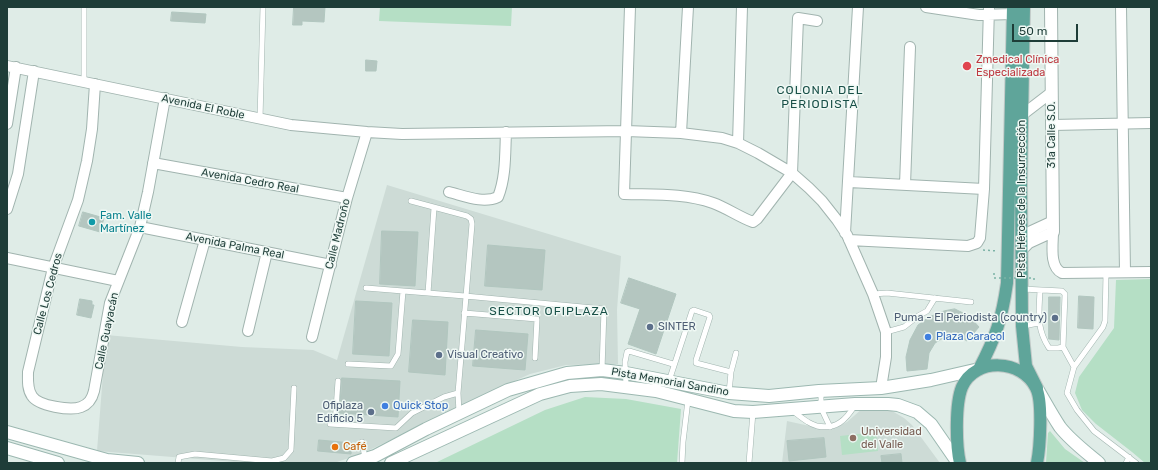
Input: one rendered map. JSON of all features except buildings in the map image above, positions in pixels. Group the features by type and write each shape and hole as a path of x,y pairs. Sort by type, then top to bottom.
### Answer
{"main road":[{"name":"Pista Héroes de la Insurrección","path":"1024,7 1021,251 1022,326 1026,366 1037,388 1041,411 1036,463"},
{"name":"31a Calle S.O.","path":"1051,7 1053,226"},
{"name":"Pista Héroes de la Insurrección","path":"959,463 959,397 968,378 974,371 979,369 1000,325 1007,283 1013,10"},
{"path":"979,369 998,366 1013,368 1022,372 1037,388 1054,418 1065,432 1099,463"},
{"name":"Pista Memorial Sandino","path":"359,461 375,456 508,390 567,373 602,370 626,373 729,393 769,396 821,391 881,388 930,380 979,369"},
{"name":"Pista Memorial Sandino","path":"391,463 431,443 540,394 570,386 601,384 626,386 688,399 734,411 753,412 820,408 855,404 888,404 898,406 917,412 925,418 937,431 959,463"},
{"path":"431,443 436,436 457,426 460,414 464,417 472,418 478,417 493,410 504,410"},
{"path":"7,432 107,460 138,463"},
{"path":"7,448 52,462"}],"street":[{"path":"630,7 624,194 680,195 722,206 751,222 754,222 792,173 798,18 816,21"},
{"path":"681,133 688,7"},
{"path":"738,143 742,7"},
{"path":"858,7 846,215 847,237 968,246 974,245 980,238 981,234 984,189 989,11"},
{"path":"926,7 979,15 989,11 1013,10"},
{"path":"1121,7 1125,272"},
{"path":"905,184 910,47"},
{"name":"Avenida El Roble","path":"12,67 291,125 402,134 626,131 681,133 714,137 738,143 792,173 822,201 836,219 847,237 873,294 886,332 886,357 881,388"},
{"path":"7,124 12,67"},
{"path":"7,209 18,174 34,71"},
{"name":"Calle Los Cedros","path":"91,402 81,407 59,408 41,402 32,397 28,388 28,372 53,268 78,200 87,161 92,129 95,84"},
{"path":"1022,116 1052,92"},
{"name":"Calle Guayacán","path":"91,402 110,303 140,227 165,98"},
{"path":"1052,125 1151,123"},
{"name":"Calle Madroño","path":"312,337 347,198 367,132"},
{"path":"449,192 479,200 491,200 498,197 501,188 504,165 506,132"},
{"name":"Avenida Cedro Real","path":"153,163 347,198"},
{"path":"849,182 984,189"},
{"path":"836,219 843,220 846,215"},
{"path":"1022,239 1027,233 1053,226"},
{"path":"1021,251 1029,243 1053,226"},
{"name":"31a Calle S.O.","path":"1053,226 1054,264 1056,269 1062,273 1106,273"},
{"name":"Avenida Palma Real","path":"140,227 331,265"},
{"path":"182,322 205,240"},
{"path":"248,331 267,252"},
{"path":"7,258 118,281"},
{"path":"1106,273 1151,272"}],"lane":[{"path":"84,7 84,82"},
{"path":"260,119 263,7"},
{"path":"411,201 467,216 471,219 472,224 458,393 460,414"},
{"path":"428,292 434,208"},
{"path":"1106,273 1105,321 1103,327 1074,367 1067,393 1076,410 1094,431 1136,463"},
{"path":"366,288 428,292 604,309 602,370"},
{"path":"1022,289 1062,291 1065,294 1063,347 1074,367"},
{"path":"1040,290 1039,323 1044,340 1049,348 1063,347"},
{"path":"348,364 391,366 398,354 404,291"},
{"path":"873,294 887,293 971,302"},
{"path":"886,332 904,327 927,311 935,298"},
{"path":"668,382 692,311 694,310 709,315 710,317 696,363 730,372"},
{"path":"464,313 537,319 535,358"},
{"path":"1022,326 1039,323"},
{"path":"626,386 625,362 627,352 629,351 673,364"},
{"path":"729,393 730,372 736,353"},
{"path":"338,381 332,424 396,428 412,413 444,397 458,393"},
{"path":"178,463 179,457 195,454 272,461 284,458 291,450 294,388"},
{"path":"821,391 820,408 830,427"},
{"path":"682,463 688,399"},
{"path":"791,409 810,424 830,427 838,424 845,418 855,404"},
{"path":"749,463 753,412"},
{"path":"359,461 362,442"},
{"path":"1126,463 1129,457"}],"path":[{"path":"974,245 978,250 1008,251"},
{"path":"994,273 994,278 1034,278 1034,282"}],"shaded area":[{"path":"387,185 621,256 617,310 618,364 566,365 530,374 361,454 334,463 248,463 97,451 106,335 242,347 313,350 337,360"},
{"name":"Universidad del Valle","path":"863,408 885,408 904,418 912,425 940,463 782,463 787,421 814,427 832,428 847,422"}],"green space":[{"path":"380,7 512,7 511,26 379,21"},
{"path":"1151,279 1151,463 1145,463 1096,424 1082,410 1075,393 1079,377 1114,328 1116,280"},
{"path":"585,397 626,399 681,409 677,463 435,463 545,410"},
{"path":"1050,431 1065,449 1085,463 1046,463 1048,433"},
{"path":"876,432 878,451 842,455 840,436"}],"place":[{"name":"Zmedical Clínica Especializada","path":"967,66"},
{"name":"Fam. Valle Martínez","path":"92,222"},
{"name":"Puma - El Periodista (country)","path":"1055,318"},
{"name":"SINTER","path":"650,327"},
{"name":"Plaza Caracol","path":"928,337"},
{"name":"Visual Creativo","path":"439,355"},
{"name":"Quick Stop","path":"385,406"},
{"name":"Ofiplaza Edificio 5","path":"371,412"},
{"name":"Universidad del Valle","path":"853,438"},
{"name":"Café","path":"335,447"}],"district":[{"name":"COLONIA DEL PERIODISTA","path":"820,98"},
{"name":"SECTOR OFIPLAZA","path":"549,312"}]}
